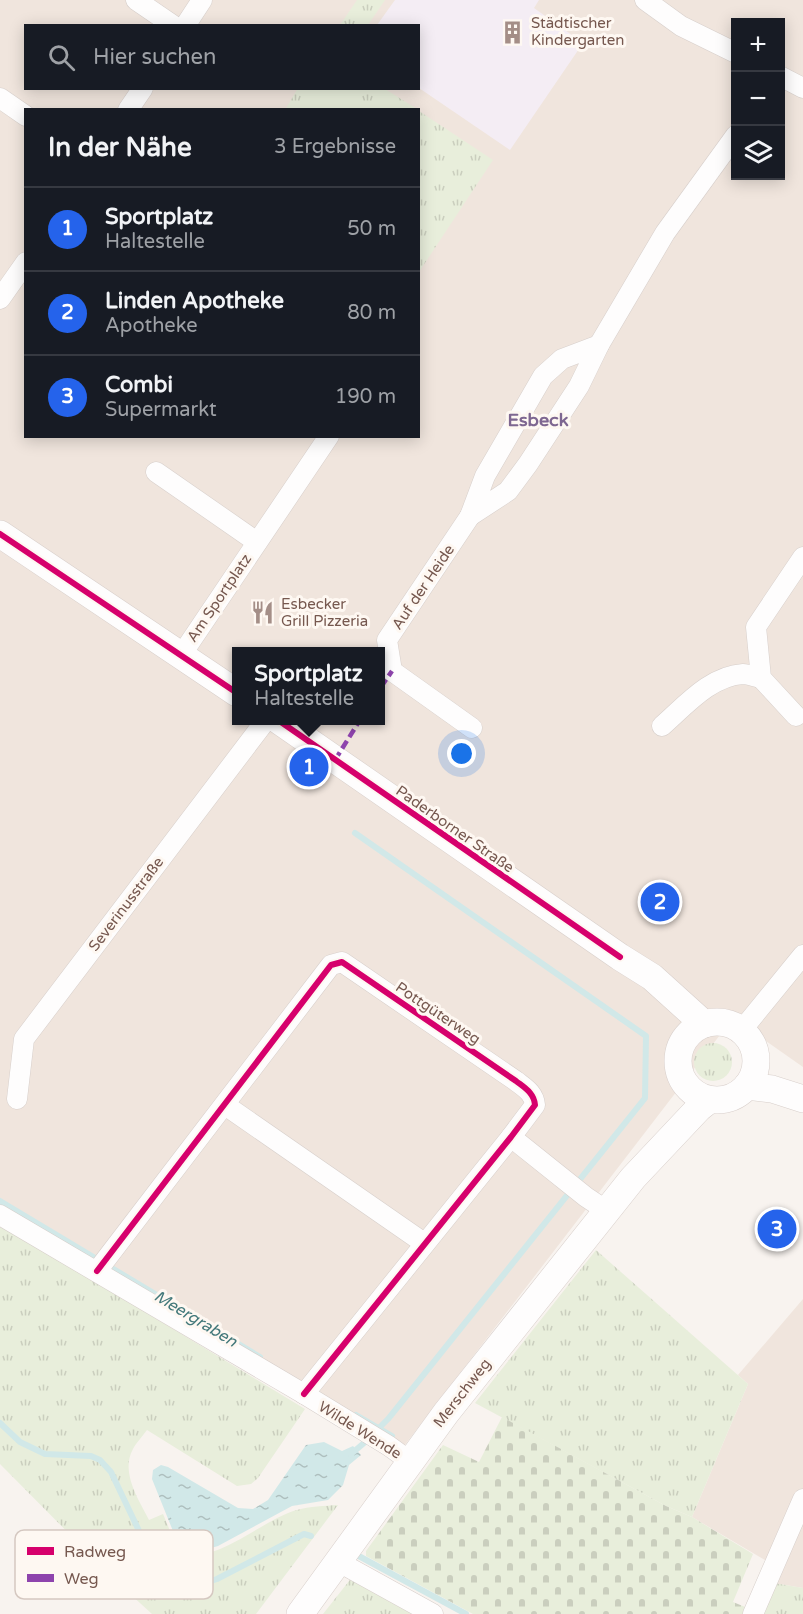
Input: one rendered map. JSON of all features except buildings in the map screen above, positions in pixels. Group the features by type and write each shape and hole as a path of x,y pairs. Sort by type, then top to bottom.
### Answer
{"main road":[{"path":"0,534 232,689"},
{"name":"Paderborner Straße","path":"285,725 652,977 704,1024"},
{"name":"Paderborner Straße","path":"620,957 669,1017 679,1050 678,1066 683,1081"},
{"path":"679,1050 688,1034 704,1024 717,1022 730,1024 741,1031 753,1049 756,1059 754,1073 747,1086 737,1095 723,1100 709,1100 694,1093 683,1081"},
{"path":"756,1059 803,1086"},
{"name":"Merschweg","path":"633,1178 671,1110 683,1081"},
{"path":"747,1086 772,1089 803,1100"},
{"name":"Merschweg","path":"300,1614 446,1413 633,1178 709,1100"}],"street":[{"path":"136,0 171,24"},
{"path":"186,24 202,0"},
{"path":"645,0 681,26 731,51"},
{"path":"785,79 803,88"},
{"path":"129,108 141,90"},
{"path":"0,98 24,115"},
{"name":"Auf der Heide","path":"470,516 508,491 528,464 579,386 599,345 665,233 731,141"},
{"path":"2,292 24,264"},
{"name":"Auf der Heide","path":"472,728 392,671 387,640 470,516 485,476 543,376 562,359 599,345"},
{"name":"Am Sportplatz","path":"182,654 328,438"},
{"name":"Am Sportplatz","path":"156,472 257,542"},
{"path":"761,678 756,627 803,557"},
{"path":"662,726 699,693 724,678 745,674 761,678 796,716"},
{"name":"Severinusstraße","path":"16,1099 24,1039 262,725"},
{"path":"741,1031 803,955"},
{"name":"Pottgüterweg","path":"98,1271 332,965 342,962 516,1081 531,1093 535,1099 535,1105 304,1394"},
{"path":"225,1105 424,1243"},
{"path":"511,1137 607,1211"},
{"name":"Wilde Wende","path":"0,1215 304,1394 411,1462"},
{"path":"753,1614 803,1499"},
{"path":"337,1561 433,1614"}],"shaded area":[{"name":"Esbeck","path":"0,0 803,0 803,1067 733,1018 404,1446 0,1200"},
{"path":"395,0 539,0 534,8 583,43 510,150 420,89 420,24 378,24"},
{"path":"803,1299 803,1588 762,1581 770,1563 692,1517 748,1384 738,1375"}],"green space":[{"path":"357,0 385,0 369,24 341,24"},
{"path":"297,90 387,90 415,108 286,108"},
{"path":"330,90 357,108 318,108"},
{"path":"420,112 493,160 420,270"},
{"path":"713,1043 727,1048 732,1062 727,1076 713,1081 699,1076 694,1062 699,1048"},
{"path":"0,1224 305,1409 258,1478 251,1484 237,1486 147,1430 134,1447 130,1458 132,1486 149,1520 163,1514 170,1530 65,1530 0,1464"},
{"path":"596,1250 748,1384 692,1517 666,1506 475,1403"},
{"path":"502,1417 666,1506 692,1517 753,1554 733,1602 750,1609 748,1614 473,1614 366,1556 366,1551 443,1445 479,1462"},
{"path":"338,1505 256,1614 152,1614 136,1599 213,1599 213,1552 230,1545 285,1514 312,1507"},
{"path":"353,1576 423,1614 323,1614"},
{"path":"774,1583 803,1588 803,1614 761,1614"}],"water":[{"path":"324,1442 342,1451 353,1446 361,1455 349,1465 343,1485 328,1500 292,1506 213,1547 213,1530 173,1530 152,1479 153,1470 161,1465 168,1467 238,1508 253,1509 268,1500 306,1445"}],"waterway":[{"path":"355,833 646,1036 645,1098 378,1429"},
{"name":"Meergraben","path":"0,1201 260,1357"},
{"name":"Meergraben","path":"356,1415 392,1436"},
{"path":"0,1423 20,1442 45,1454 91,1456 100,1460 111,1472 139,1530"},
{"path":"351,1454 364,1443"},
{"path":"213,1580 304,1534 311,1536"},
{"path":"355,1554 466,1614"}],"marked path":[{"path":"385,681 392,671"},
{"path":"335,760 357,725"}],"cycle path":[{"path":"0,534 232,690"},
{"path":"285,725 620,957"},
{"path":"97,1271 331,965 342,962 516,1081 531,1094 535,1105 304,1394"}],"place":[{"name":"Städtischer Kindergarten","path":"513,32"},
{"name":"Esbecker Grill Pizzeria","path":"263,613"},
{"name":"Sportplatz","path":"309,767"},
{"name":"Linden Apotheke","path":"660,902"},
{"name":"Combi","path":"777,1229"}],"district":[{"name":"Esbeck","path":"538,420"}]}
